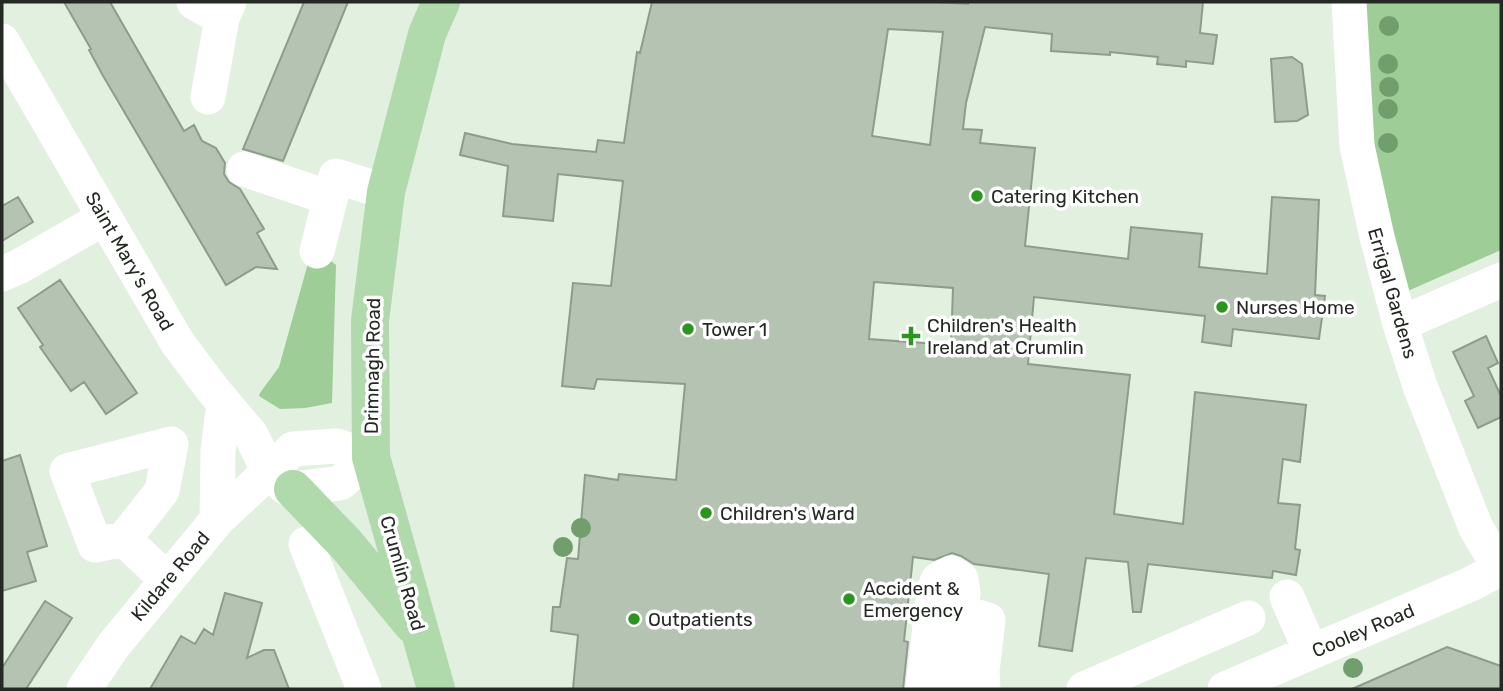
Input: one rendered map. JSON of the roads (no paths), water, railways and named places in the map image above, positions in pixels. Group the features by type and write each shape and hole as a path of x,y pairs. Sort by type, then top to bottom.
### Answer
{"main road":[{"name":"Drimnagh Road","path":"371,457 370,321 386,192 428,34 440,2"},
{"name":"Crumlin Road","path":"371,457 436,689"},
{"path":"281,481 346,544 420,634"}],"street":[{"name":"Errigal Gardens","path":"1349,2 1357,146 1400,324 1420,386 1476,528 1501,569"},
{"path":"208,97 215,7"},
{"name":"Saint Mary's Road","path":"2,41 177,342 251,435 281,481"},
{"path":"244,169 330,198"},
{"path":"317,251 336,176 386,192"},
{"path":"2,274 104,218"},
{"path":"1400,324 1501,281"},
{"path":"217,520 218,451 224,403"},
{"path":"281,481 293,449 336,446 371,457"},
{"name":"Kildare Road","path":"84,689 113,646 217,520 281,481"},
{"path":"124,539 166,579"},
{"path":"306,544 364,689"},
{"name":"Cooley Road","path":"1225,689 1501,569"},
{"path":"923,689 934,590 942,576 951,573 961,579 963,593 956,689"},
{"path":"1287,597 1311,652"},
{"path":"961,612 988,620 982,671 983,689"},
{"path":"1084,689 1248,618"}],"place":[{"name":"Catering Kitchen","path":"977,196"},
{"name":"Nurses Home","path":"1222,307"},
{"name":"Tower 1","path":"688,329"},
{"name":"Children's Health Ireland at Crumlin","path":"911,336"},
{"name":"Children's Ward","path":"706,513"},
{"name":"Accident & Emergency","path":"849,599"},
{"name":"Outpatients","path":"634,619"}]}
